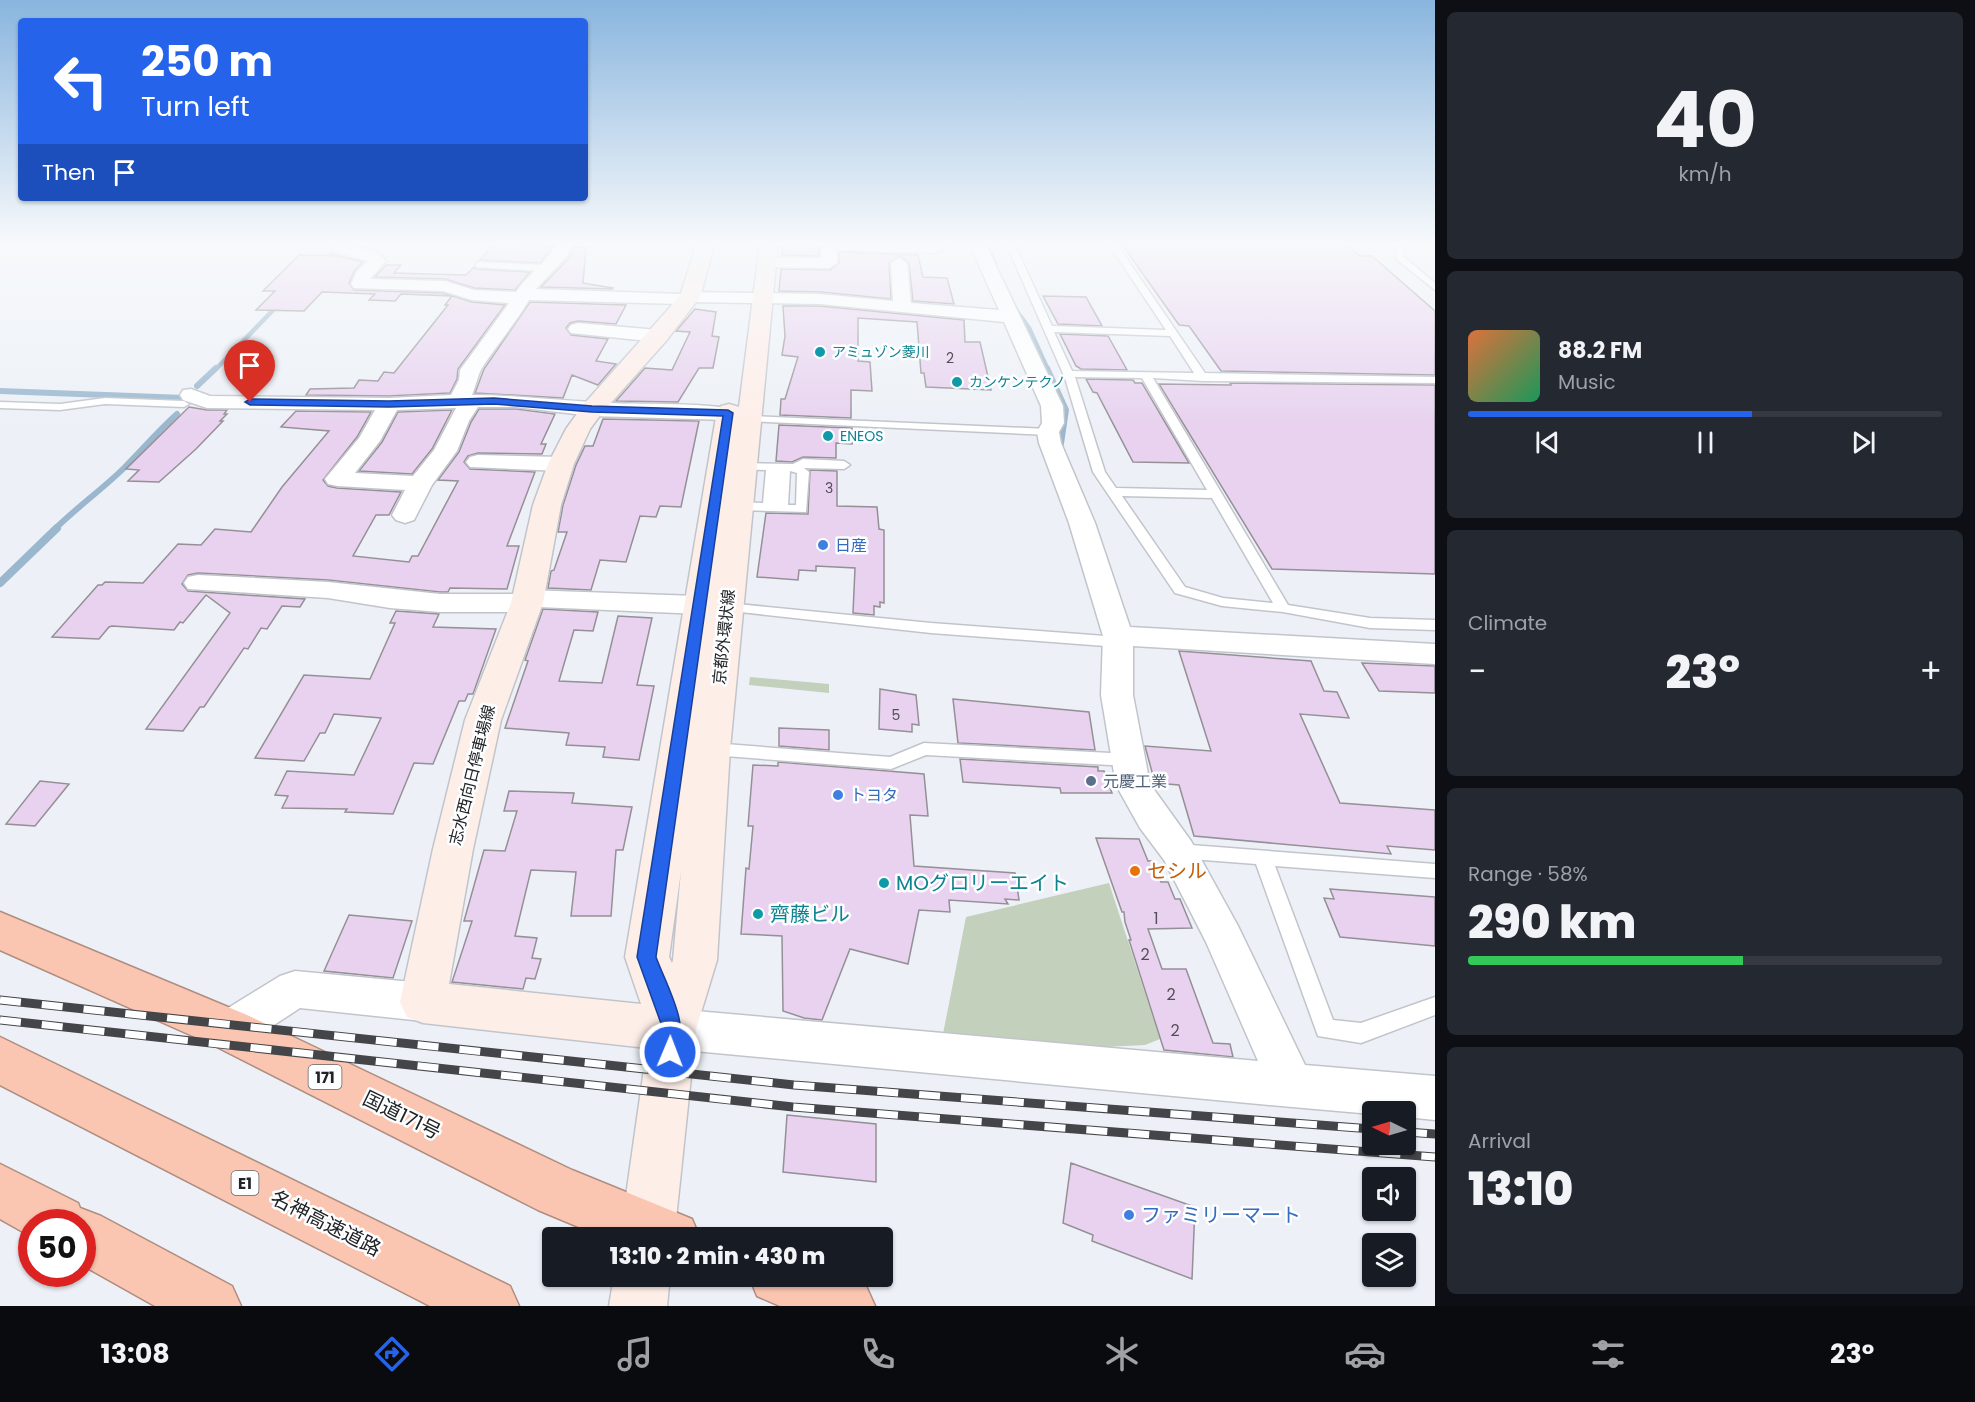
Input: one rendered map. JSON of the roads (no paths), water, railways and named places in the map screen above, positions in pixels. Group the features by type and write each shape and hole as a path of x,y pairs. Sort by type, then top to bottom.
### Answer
{"highway":[{"name":"国道171号","path":"0,930 230,1030 500,1164 618,1227"},
{"name":"名神高速道路","path":"0,1060 490,1306"},
{"path":"0,1190 35,1209"},
{"path":"96,1243 212,1306"},
{"path":"802,1287 846,1306"}],"street":[{"path":"405,515 420,484 445,451 458,421 470,370 517,304"},
{"name":"志水西向日停車場線","path":"423,1002 453,849 483,720 528,600 547,505 561,464 578,429 592,409 684,304"},
{"name":"京都外環状線","path":"673,1029 647,957 713,606 753,304"},
{"path":"878,304 989,316 1010,316"},
{"path":"1005,304 1052,406 1053,423 1048,432 1050,443 1082,523 1118,639 1117,695 1133,785 1153,818 1178,851 1224,938 1292,1086"},
{"path":"578,329 651,343"},
{"path":"603,347 651,343"},
{"path":"188,399 207,402 389,404 464,401 516,402 592,409 739,416"},
{"path":"389,404 369,441 337,479 420,484"},
{"name":"京都外環状線","path":"654,1227 673,1029 695,960 712,749 713,606 763,508 780,468 739,416"},
{"path":"478,462 561,464"},
{"path":"198,583 328,590 440,603 528,600 713,606"},
{"path":"1118,639 1435,654"},
{"path":"230,1030 295,989 673,1029 1435,1098"},
{"name":"京都外環状線","path":"638,1306 642,1287"}],"lane":[{"path":"1037,304 1068,374 1099,472 1180,590 1222,602 1283,608 1370,623 1435,625"},
{"path":"1153,304 1203,378"},
{"path":"1048,329 1173,333"},
{"path":"1068,374 1203,378 1262,375 1435,380"},
{"path":"1146,376 1283,608"},
{"path":"0,405 60,407 105,401 188,399"},
{"path":"739,416 1048,432"},
{"path":"780,468 844,470"},
{"path":"780,468 802,509 763,508 780,468"},
{"path":"1113,492 1215,494"},
{"path":"713,606 931,628 1118,639"},
{"path":"712,749 891,763 924,748 1129,760"},
{"path":"1178,851 1435,871"},
{"path":"1263,858 1326,1029 1361,1033 1435,1006"}],"waterway":[{"path":"215,370 279,304"},
{"path":"1016,310 1029,328 1048,370"},
{"path":"197,386 216,368"},
{"path":"1047,368 1066,410 1060,450"},
{"path":"0,391 185,398"},
{"path":"55,529 117,475 177,414"},
{"path":"0,583 57,528"}],"railway":[{"path":"0,1000 794,1085 1362,1128"},
{"path":"0,1020 793,1107 1435,1157"},
{"path":"1416,1133 1435,1134"}],"place":[{"name":"アミュゾン菱川","path":"820,352"},
{"name":"カンケンテクノ","path":"957,382"},
{"name":"ENEOS","path":"828,436"},
{"name":"日産","path":"823,545"},
{"name":"元慶工業","path":"1091,781"},
{"name":"トヨタ","path":"838,795"},
{"name":"セシル","path":"1135,871"},
{"name":"MOグロリーエイト","path":"884,883"},
{"name":"齊藤ビル","path":"758,914"},
{"name":"ファミリーマート","path":"1129,1215"}]}
